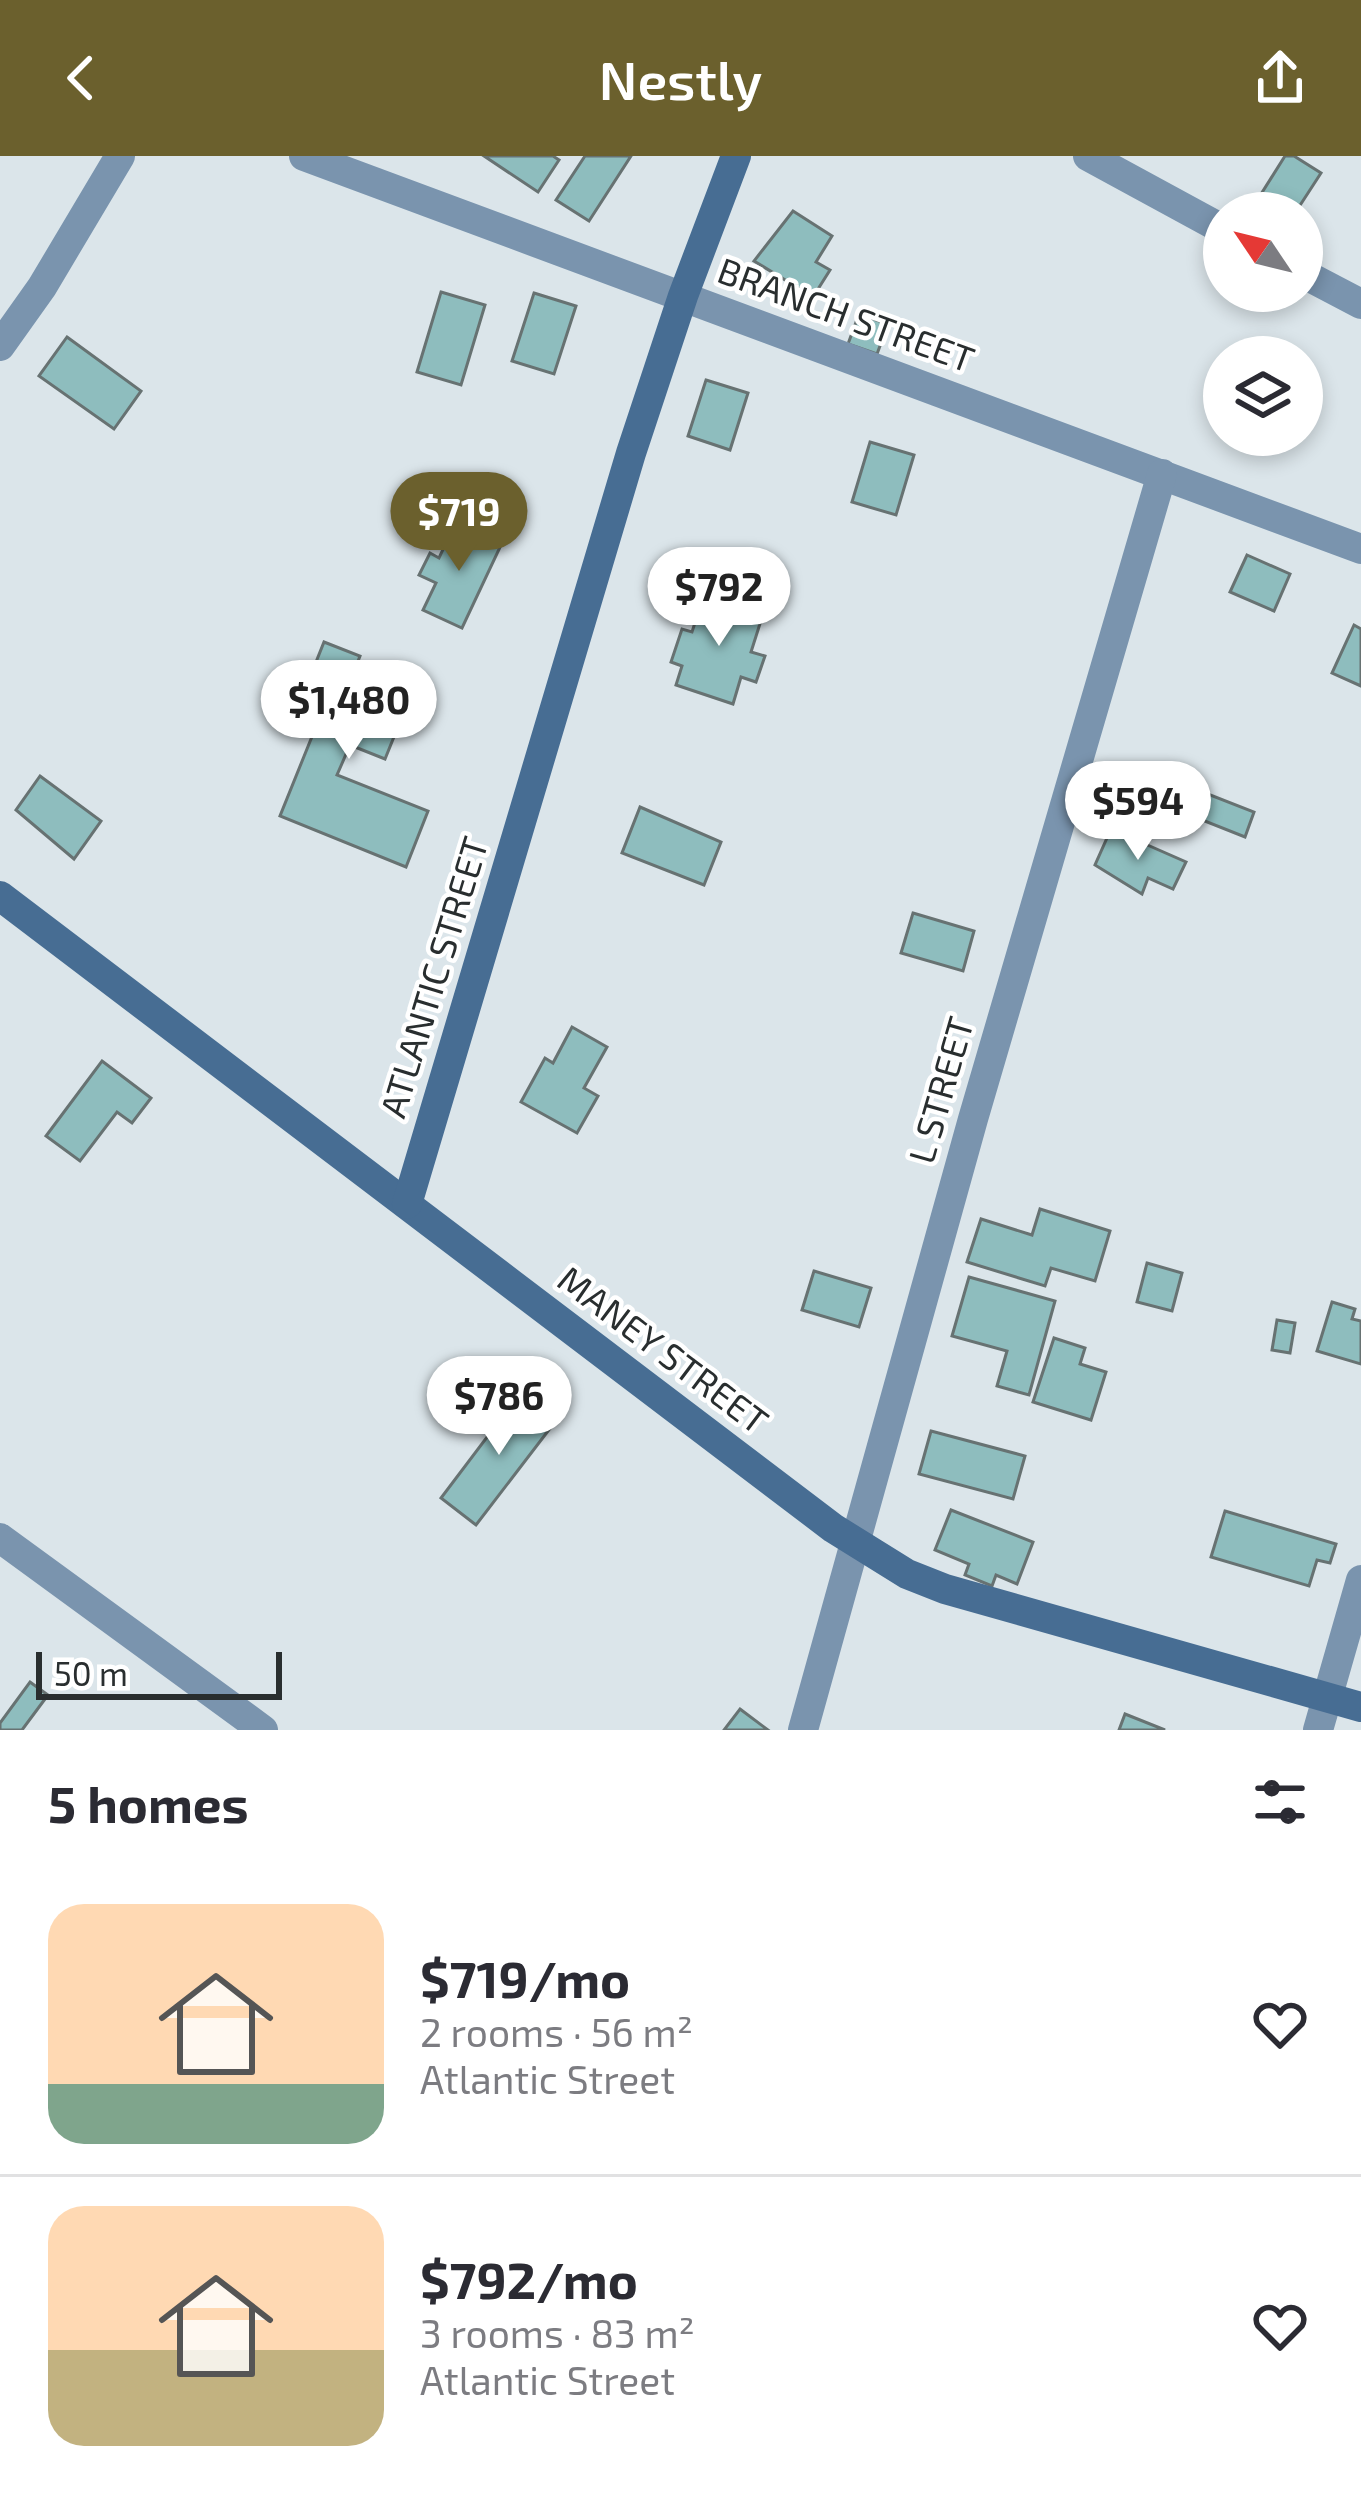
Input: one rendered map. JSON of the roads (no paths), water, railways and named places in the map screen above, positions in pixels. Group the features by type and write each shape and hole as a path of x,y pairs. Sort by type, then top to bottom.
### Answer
{"street":[{"path":"0,346 42,287 120,156"},
{"name":"BRANCH STREET","path":"304,156 1361,549"},
{"name":"ATLANTIC STREET","path":"407,1204 631,453 682,296 736,156"},
{"path":"1088,156 1203,219"},
{"path":"1323,284 1361,304"},
{"name":"L STREET","path":"803,1730 980,1096 1162,474"},
{"name":"MANEY STREET","path":"0,896 833,1528 907,1574 945,1589 1361,1707"},
{"path":"0,1538 262,1730"},
{"path":"1318,1730 1361,1580"}]}
